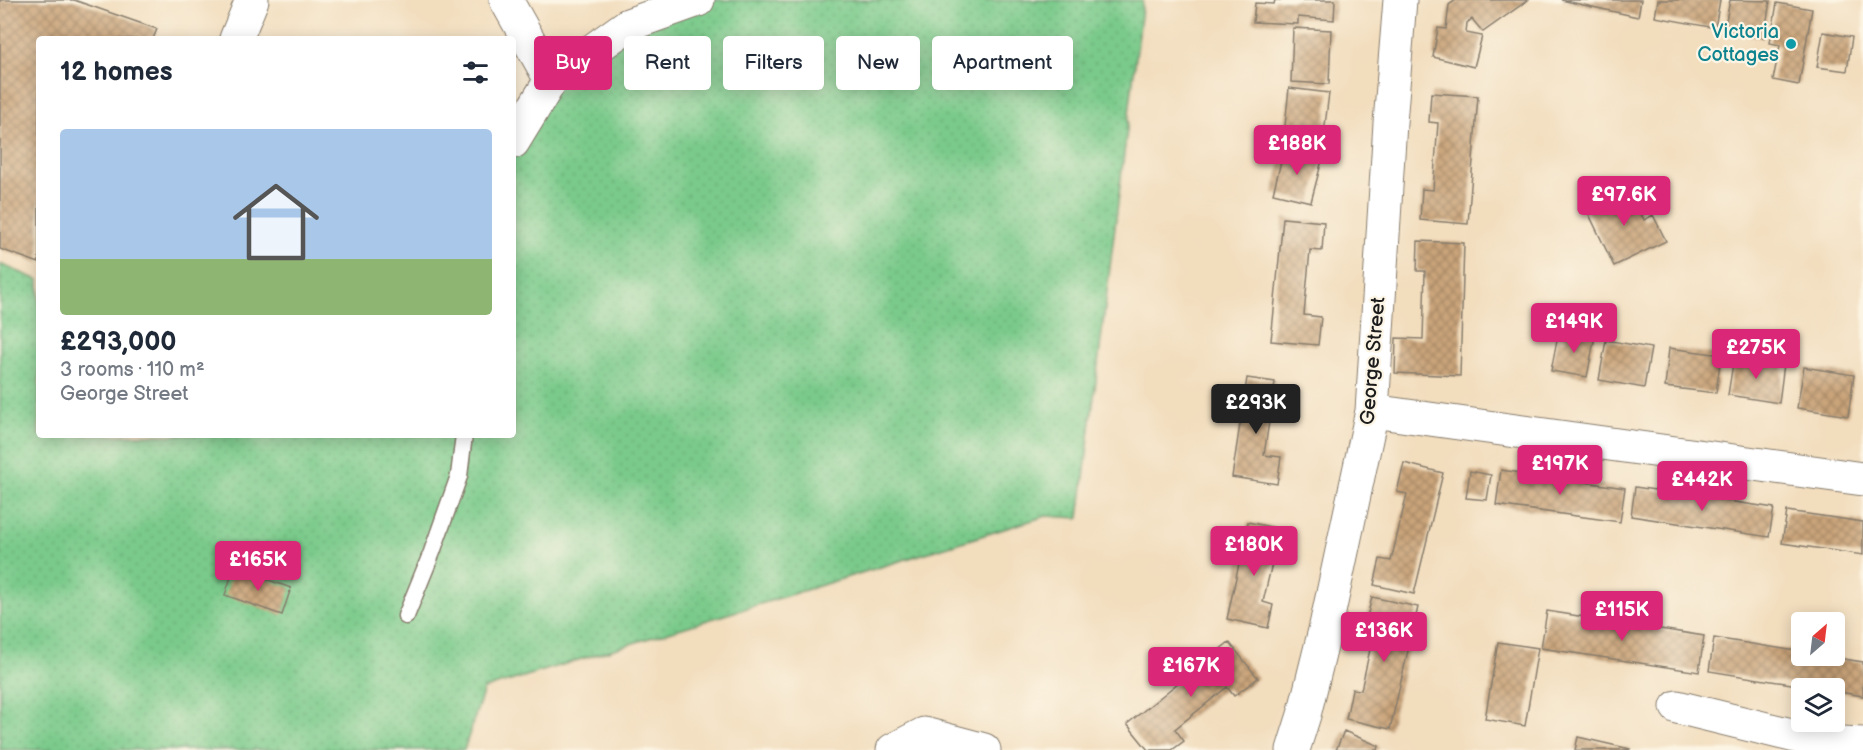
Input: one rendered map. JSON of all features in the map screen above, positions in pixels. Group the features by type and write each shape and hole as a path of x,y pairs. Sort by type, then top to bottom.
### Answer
{"street":[{"path":"237,36 252,0"},
{"path":"506,0 534,50"},
{"path":"612,36 628,25 698,0"},
{"name":"George Street","path":"1293,750 1304,716 1326,626 1372,411 1389,123 1400,0"},
{"path":"516,137 545,90"},
{"path":"1372,411 1863,479"},
{"path":"1677,707 1820,742 1863,744"},
{"path":"893,750 924,734 984,750"}],"lane":[{"path":"406,616 459,476 464,438"}],"green space":[{"path":"698,0 1143,0 1079,518 1046,516 484,689 464,750 0,750 0,264 36,279 36,438 516,438 516,137 545,90 612,90 612,47 624,40 624,90 711,90 711,36 632,36"}],"building":[{"path":"0,0 74,0 157,29 154,36 36,36 36,262 0,249"},
{"path":"1275,0 1335,0 1334,20 1298,17 1298,24 1253,22 1255,3 1274,4"},
{"path":"1456,0 1528,0 1483,32 1472,19 1467,23 1466,33 1482,36 1474,67 1433,57 1438,28 1446,29 1449,5"},
{"path":"1561,0 1641,0 1638,17"},
{"path":"1658,0 1720,0 1715,28 1655,17"},
{"path":"1730,0 1770,1 1764,38 1724,31"},
{"name":"Victoria Cottages","path":"1777,3 1812,9 1799,85 1773,80 1780,45 1770,43"},
{"path":"1293,28 1331,30 1329,84 1291,82"},
{"path":"1823,32 1852,37 1847,71 1817,67"},
{"path":"1289,88 1329,93 1322,150 1283,145"},
{"path":"1431,93 1478,96 1468,224 1420,220 1422,189 1433,190 1438,123 1429,122"},
{"path":"1284,150 1322,160 1311,202 1273,193"},
{"path":"1628,187 1644,220 1653,215 1666,241 1614,266 1586,208"},
{"path":"1283,218 1324,222 1322,251 1310,250 1304,315 1321,317 1318,345 1271,341"},
{"path":"1418,241 1464,243 1460,376 1395,373 1396,338 1423,339 1425,271 1417,271"},
{"path":"1566,331 1595,336 1587,377 1551,371 1557,340 1565,341"},
{"path":"1606,340 1651,348 1644,388 1599,380"},
{"path":"1669,348 1721,355 1716,393 1665,387"},
{"path":"1734,357 1784,364 1779,403 1728,395"},
{"path":"1804,367 1854,375 1848,416 1797,408"},
{"path":"1247,378 1275,382 1264,455 1281,457 1277,484 1232,477"},
{"path":"1404,463 1443,473 1414,594 1374,585 1380,559 1391,561 1407,494 1397,492"},
{"path":"1501,470 1625,488 1620,522 1496,505"},
{"path":"1470,471 1491,475 1487,500 1466,498"},
{"path":"1635,487 1774,508 1769,537 1631,516"},
{"path":"1787,511 1863,522 1863,555 1782,543"},
{"path":"1248,522 1280,529 1263,602 1273,605 1268,628 1227,619"},
{"path":"234,568 291,588 282,615 225,595"},
{"path":"1372,597 1418,607 1390,729 1346,719 1352,689 1361,690 1375,627 1365,625"},
{"path":"1547,611 1704,636 1699,672 1541,648"},
{"path":"1714,638 1791,650 1791,666 1845,666 1845,659 1863,662 1863,696 1845,693 1845,678 1791,678 1791,684 1709,671"},
{"path":"1229,642 1258,678 1234,696 1227,687 1175,729 1184,741 1172,750 1148,750 1127,724"},
{"path":"1498,642 1538,648 1525,726 1485,719"},
{"path":"1344,731 1379,746 1378,750 1336,750"},
{"path":"1578,737 1630,749 1575,750"}],"place":[{"name":"Victoria Cottages","path":"1791,44"}]}
